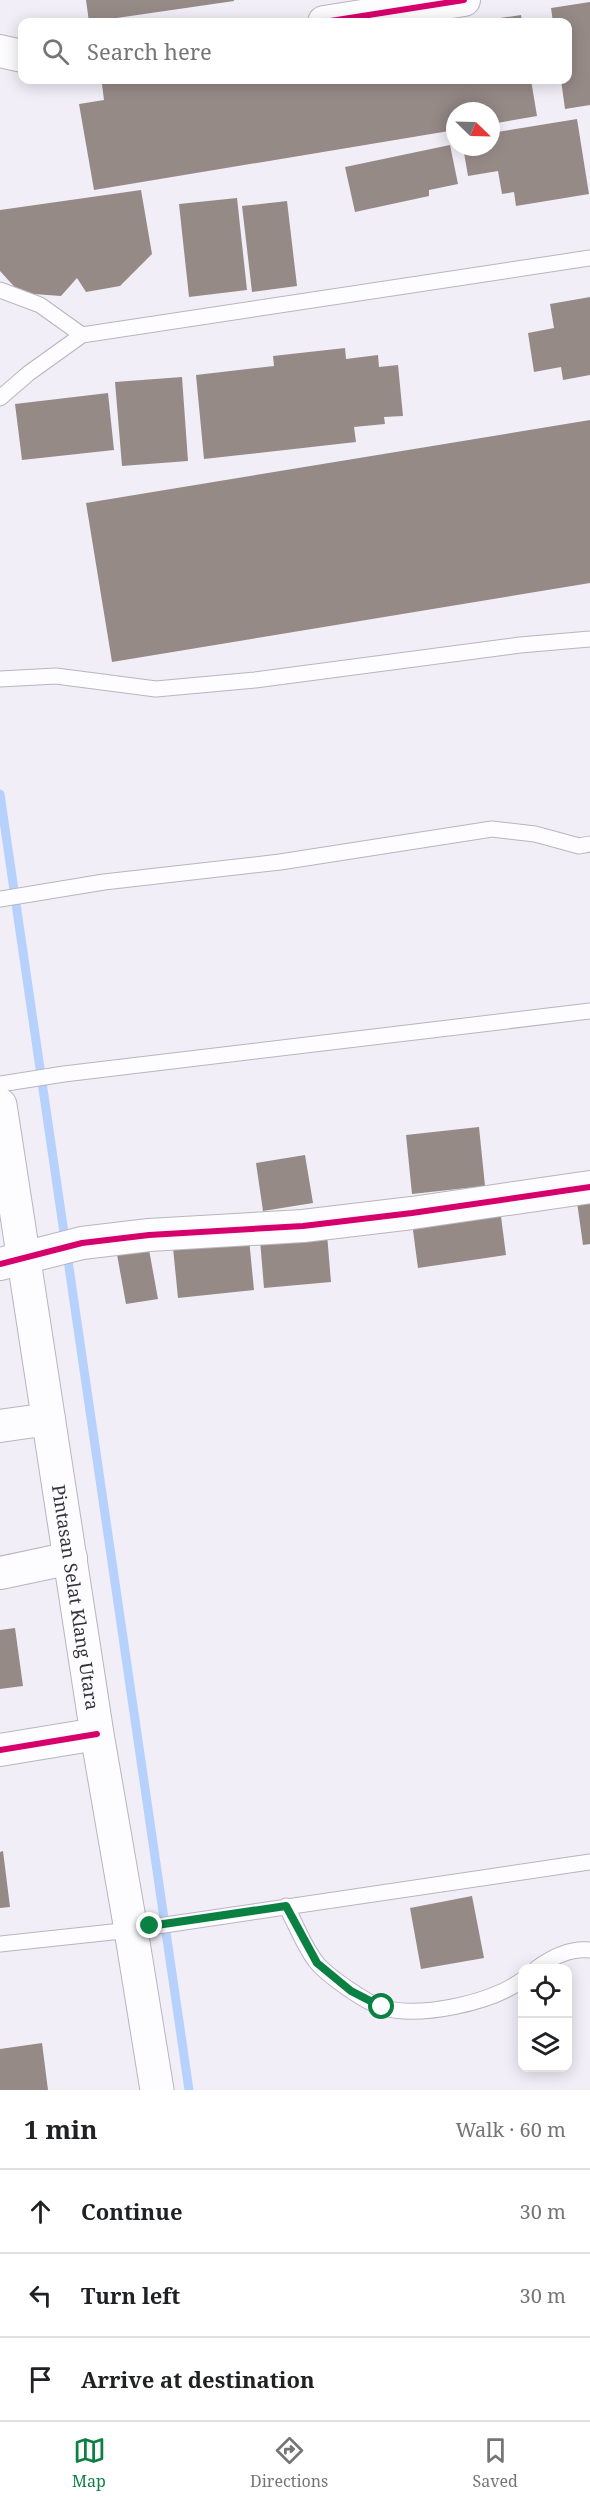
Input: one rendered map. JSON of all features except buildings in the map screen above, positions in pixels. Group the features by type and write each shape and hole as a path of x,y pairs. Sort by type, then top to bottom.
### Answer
{"highway":[{"name":"Pintasan Selat Klang Utara","path":"1,1117 12,1260 50,1419 97,1734 141,1928 157,2090"}],"street":[{"path":"349,18 464,0"},
{"path":"0,51 18,55"},
{"path":"12,1260 71,1246 149,1235 303,1226 590,1187"},
{"path":"6,1425 50,1419"},
{"path":"14,1570 71,1558"},
{"path":"0,1750 97,1734"}],"lane":[{"path":"0,398 29,373 82,335 590,258"},
{"path":"0,290 40,305 82,335"},
{"path":"7,678 56,676 156,690 255,680 520,645 590,639"},
{"path":"1,899 104,882 280,862 492,829 535,834 579,846 590,844"},
{"path":"0,1084 64,1074 590,1011"},
{"path":"0,1944 141,1928 590,1862"},
{"path":"286,1906 317,1963 351,1991 382,2007 420,2011 476,2002 518,1983"},
{"path":"543,1964 550,1959 581,1949 590,1950"}],"waterway":[{"path":"0,794 189,2090"}],"cycle path":[{"path":"349,18 464,0"},
{"path":"0,1264 82,1243 149,1235 303,1226 590,1187"},
{"path":"0,1750 97,1734"}],"route":[{"path":"150,1926 286,1906 317,1963 351,1991 382,2007"}]}
